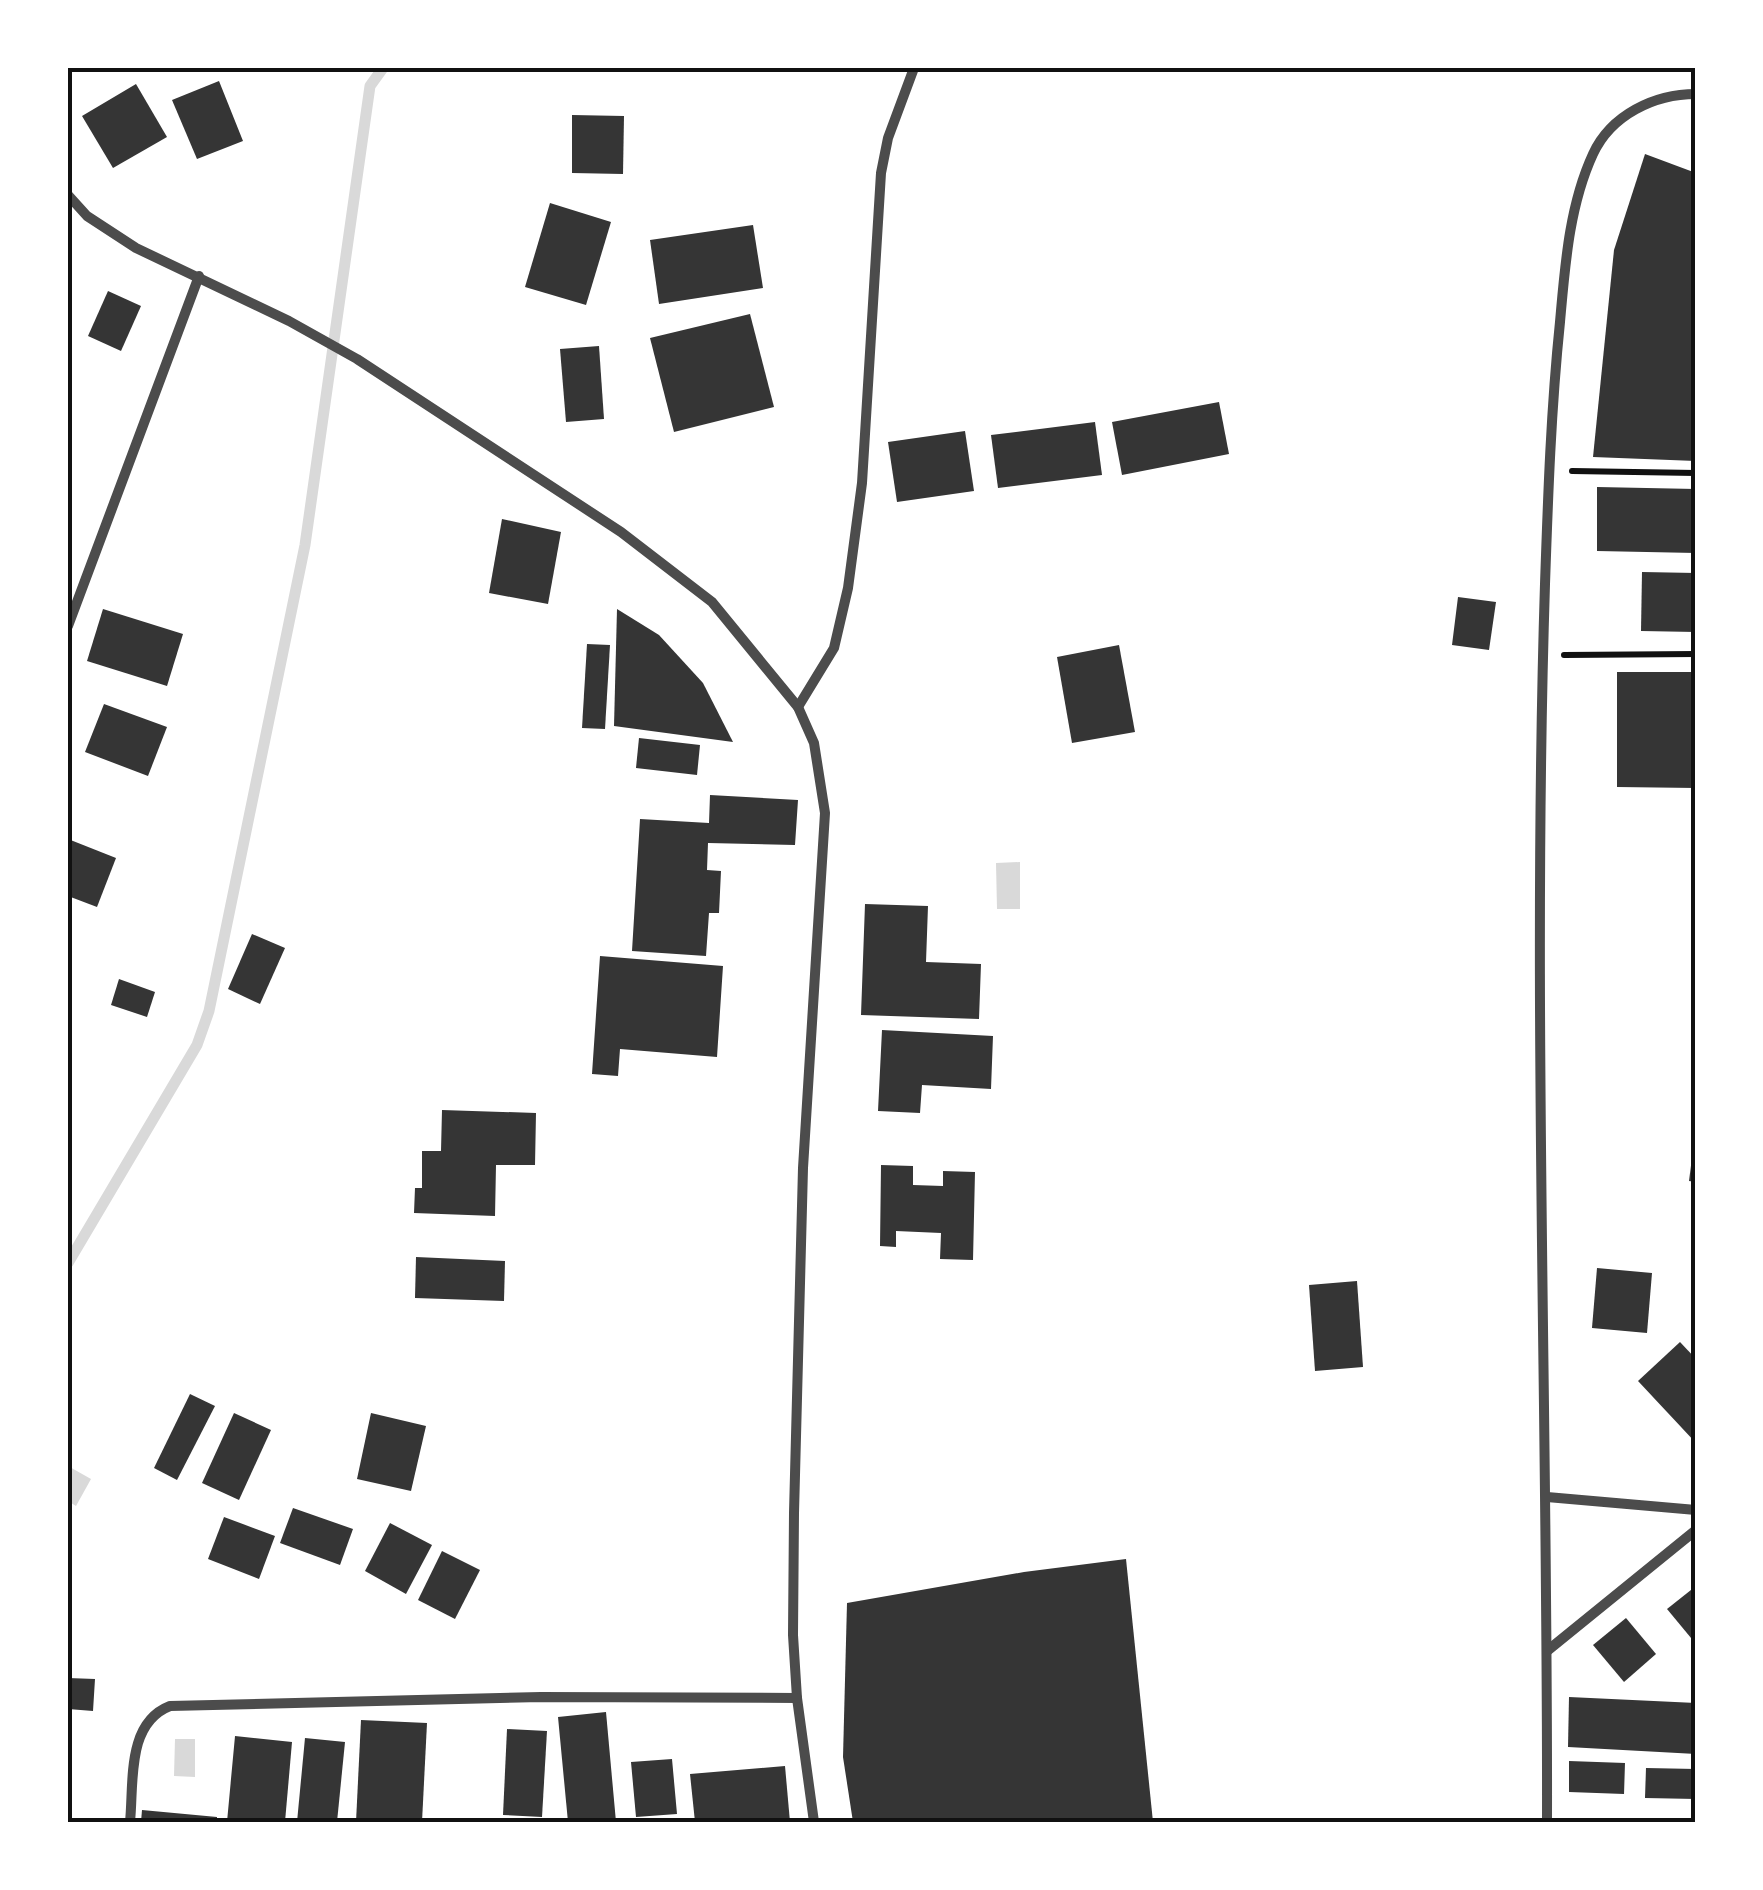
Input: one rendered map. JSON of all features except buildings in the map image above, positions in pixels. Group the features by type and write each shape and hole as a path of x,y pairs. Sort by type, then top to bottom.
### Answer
{"street":[{"path":"798,707 834,648 848,588 862,482 880,173 888,138 914,68"},
{"path":"1546,1822 1542,655 1548,470 1565,264 1580,185 1595,148 1626,112 1673,94 1696,94"},
{"path":"68,195 87,216 136,248 199,276 358,359 669,567 712,602 798,707 814,743 825,813 803,1168 795,1389 793,1634 796,1698 814,1822"},
{"path":"68,626 199,276"},
{"path":"1547,1497 1696,1510"},
{"path":"1547,1651 1696,1530"},
{"path":"130,1822 141,1729 158,1711 170,1706 541,1696 796,1698"}],"path":[{"path":"1548,470 1696,473"},
{"path":"1542,655 1696,654"}],"shaded area":[{"path":"1020,862 1020,909 997,909 996,863"},
{"path":"68,1466 91,1479 76,1506 68,1501"},
{"path":"175,1739 195,1739 195,1777 174,1776"}],"waterway":[{"path":"68,1263 197,1045 209,1011 305,545 370,86 383,68"}]}
